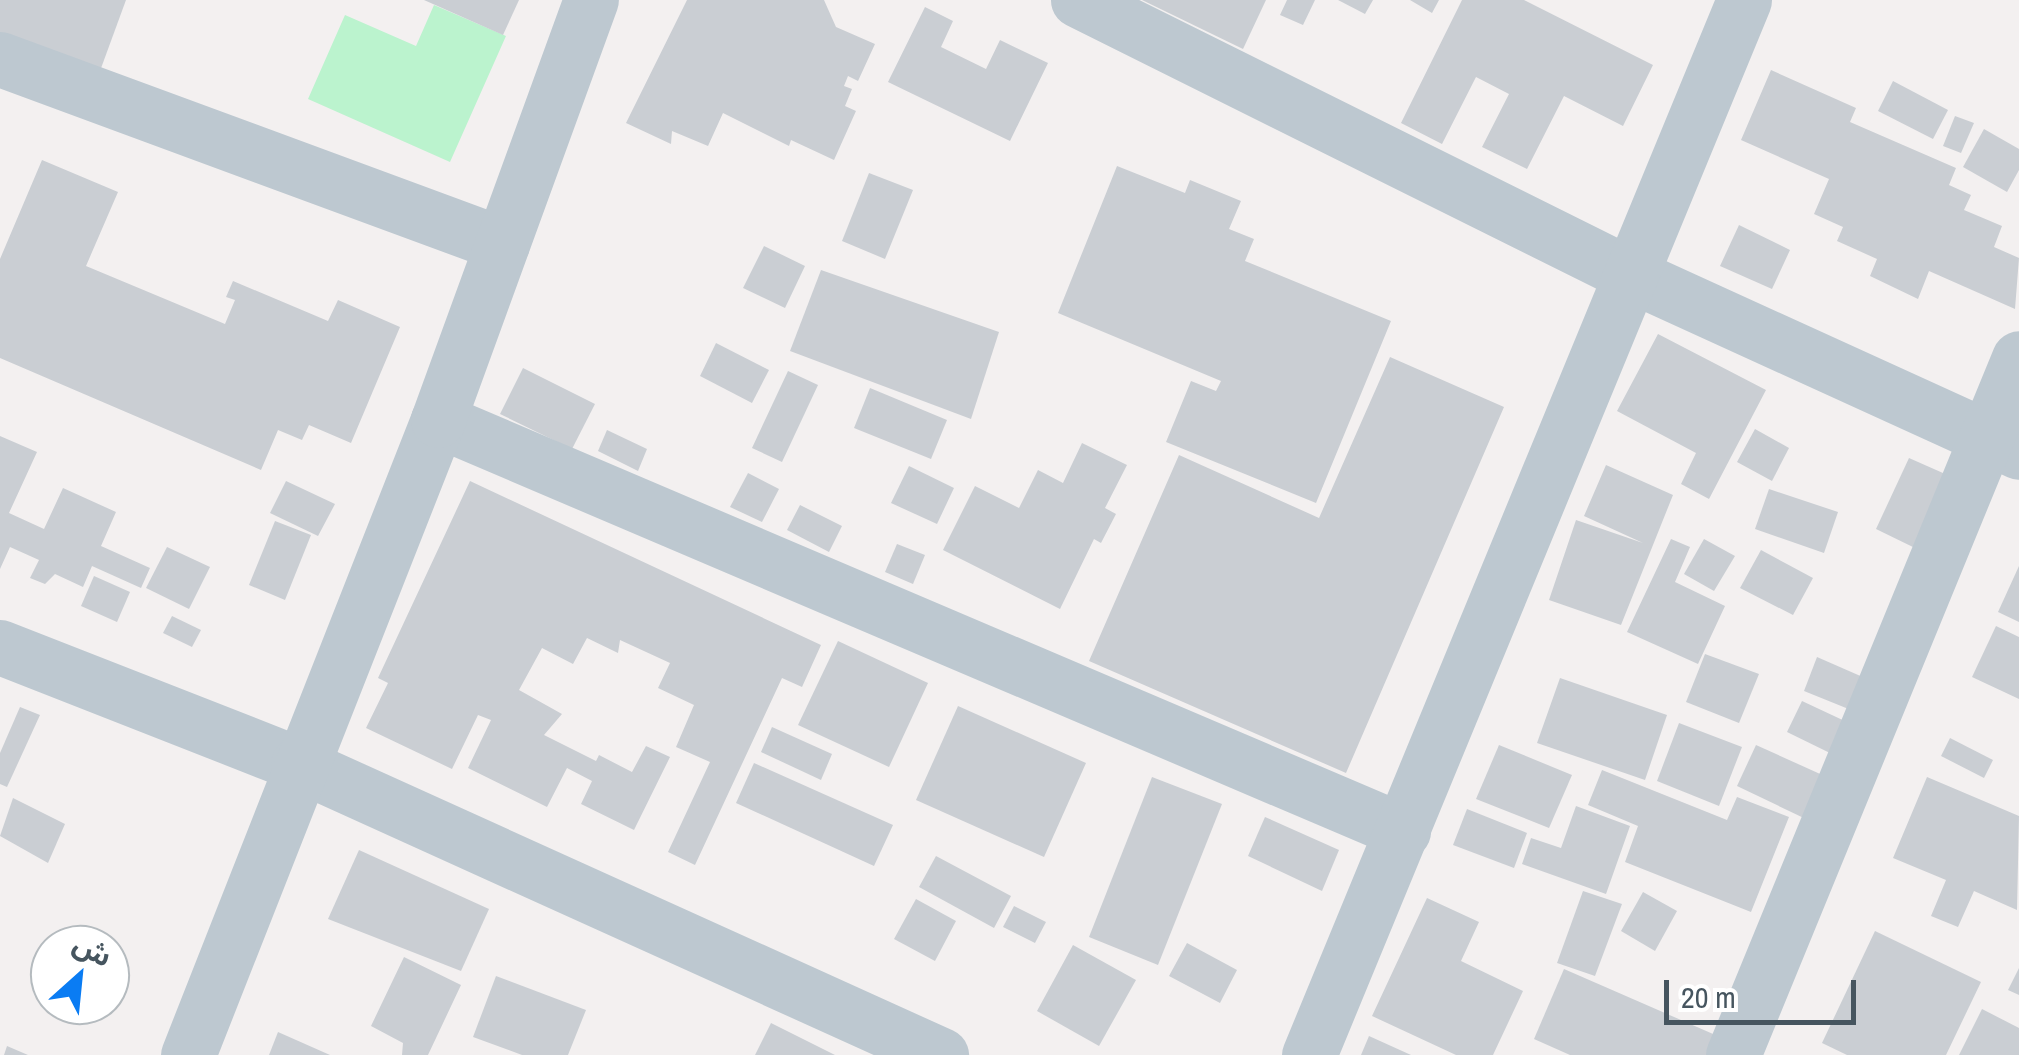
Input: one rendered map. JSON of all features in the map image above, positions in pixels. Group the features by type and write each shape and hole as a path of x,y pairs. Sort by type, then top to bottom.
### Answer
{"street":[{"path":"188,1055 298,764 438,420 591,0"},
{"path":"1078,0 1631,275 2002,444"},
{"path":"1309,1055 1744,0"},
{"path":"0,59 502,244"},
{"path":"1732,1055 2002,444 2019,358"},
{"path":"438,420 1403,831"},
{"path":"0,647 298,764 942,1055"}],"green space":[{"path":"434,5 506,36 450,162 308,99 345,15 416,46"}],"building":[{"path":"0,0 126,0 100,71 0,33"},
{"path":"424,0 519,0 503,35"},
{"path":"687,0 824,0 836,27 875,44 858,81 848,76 844,86 852,89 845,106 856,111 834,160 791,140 789,146 723,113 708,146 672,131 671,144 626,123"},
{"path":"1142,0 1266,0 1243,49"},
{"path":"1287,0 1315,0 1303,25 1280,15"},
{"path":"1338,0 1373,0 1365,14"},
{"path":"1410,0 1439,0 1432,13"},
{"path":"1462,0 1524,0 1653,65 1623,126 1564,96 1527,169 1482,147 1509,94 1476,77 1442,144 1401,123"},
{"path":"925,7 953,21 941,47 986,69 1000,40 1048,63 1010,141 888,82"},
{"path":"1771,70 1856,108 1850,122 1956,168 1949,185 1971,195 1964,210 2002,226 1994,247 2019,258 2015,309 1929,271 1918,299 1870,276 1877,259 1837,241 1843,227 1814,214 1829,179 1741,140"},
{"path":"1893,81 1948,110 1933,139 1878,111"},
{"path":"1955,116 1974,123 1961,153 1943,146"},
{"path":"1984,129 2019,149 2019,170 2007,192 1963,167"},
{"path":"42,160 118,192 86,266 225,324 235,300 226,297 233,281 328,321 338,300 400,327 351,443 309,425 302,440 278,430 261,470 0,358 0,259"},
{"path":"1117,166 1185,193 1190,180 1241,201 1229,229 1254,239 1245,261 1391,321 1316,503 1166,442 1191,381 1216,391 1221,381 1058,313"},
{"path":"869,173 913,190 885,259 842,241"},
{"path":"1739,225 1790,250 1772,289 1720,266"},
{"path":"764,246 805,266 785,308 743,288"},
{"path":"821,270 999,332 971,419 790,351"},
{"path":"1658,334 1766,390 1709,499 1681,484 1696,453 1617,411"},
{"path":"716,343 769,370 752,403 700,376"},
{"path":"1390,357 1504,407 1346,773 1089,661 1179,455 1319,518"},
{"path":"523,368 595,404 572,449 500,414"},
{"path":"788,371 818,385 782,462 752,448"},
{"path":"870,388 947,420 931,459 854,428"},
{"path":"1755,429 1789,448 1772,481 1737,462"},
{"path":"607,430 647,449 638,471 598,451"},
{"path":"0,436 37,452 9,513 44,529 63,488 116,512 101,546 150,568 141,588 92,566 83,587 55,574 45,584 30,578 39,560 10,547 0,569"},
{"path":"1082,443 1127,465 1105,508 1116,514 1101,543 1094,539 1060,609 943,550 975,486 1019,508 1038,470 1063,483"},
{"path":"1909,458 1952,477 1917,549 1876,529"},
{"path":"1606,465 1673,495 1621,625 1549,600 1576,520 1643,543 1584,516"},
{"path":"909,466 954,488 937,524 891,503"},
{"path":"748,473 779,489 762,522 730,507"},
{"path":"286,481 335,504 318,536 270,513"},
{"path":"470,481 821,645 802,687 782,678 695,865 668,852 710,762 676,747 694,705 658,688 670,663 620,640 618,653 587,638 573,664 542,648 519,690 562,714 544,735 596,761 599,755 632,772 646,746 670,757 634,830 581,804 592,781 567,768 547,807 468,768 491,720 478,715 452,769 366,728 388,683 378,678"},
{"path":"1769,489 1838,512 1824,553 1755,529"},
{"path":"800,505 842,526 829,552 787,530"},
{"path":"275,521 311,535 285,600 249,585"},
{"path":"1671,539 1690,547 1675,582 1725,606 1698,664 1627,632"},
{"path":"1704,539 1735,556 1714,591 1684,574"},
{"path":"897,544 925,555 913,584 885,572"},
{"path":"167,547 210,567 189,609 146,588"},
{"path":"1761,550 1813,578 1793,615 1740,588"},
{"path":"2019,566 2019,622 1998,612"},
{"path":"94,576 130,592 117,622 81,606"},
{"path":"172,616 201,630 192,647 163,633"},
{"path":"1996,626 2019,637 2019,699 1972,677"},
{"path":"838,641 928,683 889,767 798,725"},
{"path":"1705,654 1759,674 1739,723 1686,702"},
{"path":"1817,657 1865,678 1851,710 1804,691"},
{"path":"1560,678 1667,715 1645,780 1537,743"},
{"path":"1802,701 1849,723 1834,755 1787,732"},
{"path":"958,706 1086,763 1044,857 916,800"},
{"path":"20,707 40,715 7,787 0,784 0,753"},
{"path":"1679,723 1742,747 1719,806 1657,781"},
{"path":"772,727 832,754 821,780 761,752"},
{"path":"1950,738 1993,760 1984,778 1941,756"},
{"path":"1499,745 1572,775 1549,828 1476,799"},
{"path":"1756,745 1829,778 1808,820 1737,786"},
{"path":"754,763 893,825 874,866 736,803"},
{"path":"1602,770 1727,820 1737,797 1789,817 1751,912 1625,862 1638,826 1588,805"},
{"path":"1152,777 1222,804 1158,965 1089,937"},
{"path":"1927,777 2019,816 2017,910 1974,891 1958,927 1931,916 1946,880 1893,858"},
{"path":"13,798 65,824 48,863 0,836"},
{"path":"1576,806 1630,826 1606,894 1522,864 1531,838 1561,848"},
{"path":"1467,809 1527,833 1514,868 1453,845"},
{"path":"1265,817 1339,850 1322,891 1248,856"},
{"path":"359,850 489,909 461,971 328,919"},
{"path":"936,856 1011,896 994,928 919,887"},
{"path":"1583,891 1622,904 1595,976 1557,963"},
{"path":"1643,892 1677,911 1655,951 1621,931"},
{"path":"1427,898 1479,922 1461,961 1523,991 1493,1055 1456,1055 1372,1016"},
{"path":"916,899 956,921 935,961 894,939"},
{"path":"1014,906 1046,922 1035,943 1003,927"},
{"path":"1875,931 1981,982 1946,1055 1847,1055 1822,1043"},
{"path":"1187,943 1237,970 1220,1003 1169,976"},
{"path":"1073,945 1136,980 1099,1046 1037,1011"},
{"path":"404,957 461,985 428,1055 402,1055 403,1043 371,1026"},
{"path":"2019,968 2019,995 2008,990"},
{"path":"1564,969 1720,1037 1712,1055 1570,1055 1534,1039"},
{"path":"496,976 586,1010 568,1055 522,1055 473,1037"},
{"path":"1982,1009 2019,1028 2019,1055 1959,1055"},
{"path":"771,1023 835,1055 755,1055"},
{"path":"278,1032 330,1055 269,1055"},
{"path":"1369,1036 1411,1055 1361,1055"},
{"path":"7,1046 28,1055 4,1055"}]}
